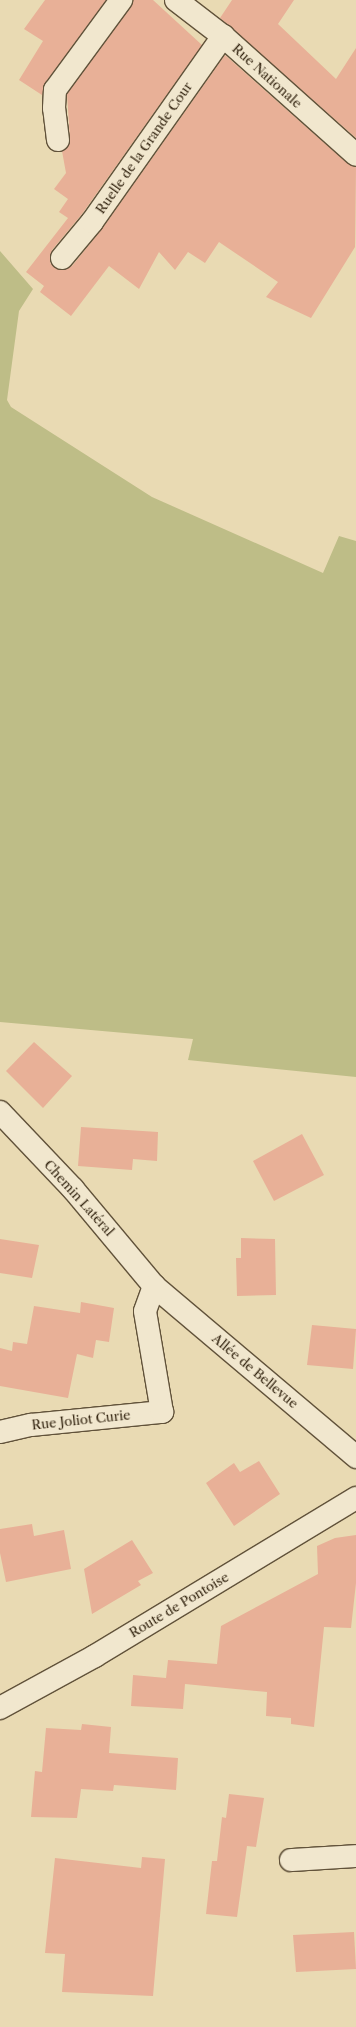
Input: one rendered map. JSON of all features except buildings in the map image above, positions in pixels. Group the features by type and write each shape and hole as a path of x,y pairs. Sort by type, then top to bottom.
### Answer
{"street":[{"path":"58,140 54,108 55,90 121,0"},
{"name":"Rue Nationale","path":"176,0 223,36 356,155"},
{"name":"Ruelle de la Grande Cour","path":"62,258 92,222 223,36"},
{"name":"Chemin Latéral","path":"0,1112 73,1189 154,1286"},
{"name":"Rue Joliot Curie","path":"0,1432 31,1425 162,1412 145,1311 154,1286"},
{"name":"Allée de Bellevue","path":"154,1286 356,1457"},
{"name":"Route de Pontoise","path":"0,1708 95,1656 356,1498"},
{"path":"290,1860 356,1856"}],"shaded area":[{"path":"0,251 33,289 19,311 7,400 11,407 152,497 323,573 339,536 356,541 356,1077 188,1060 193,1039 0,1022"}]}
